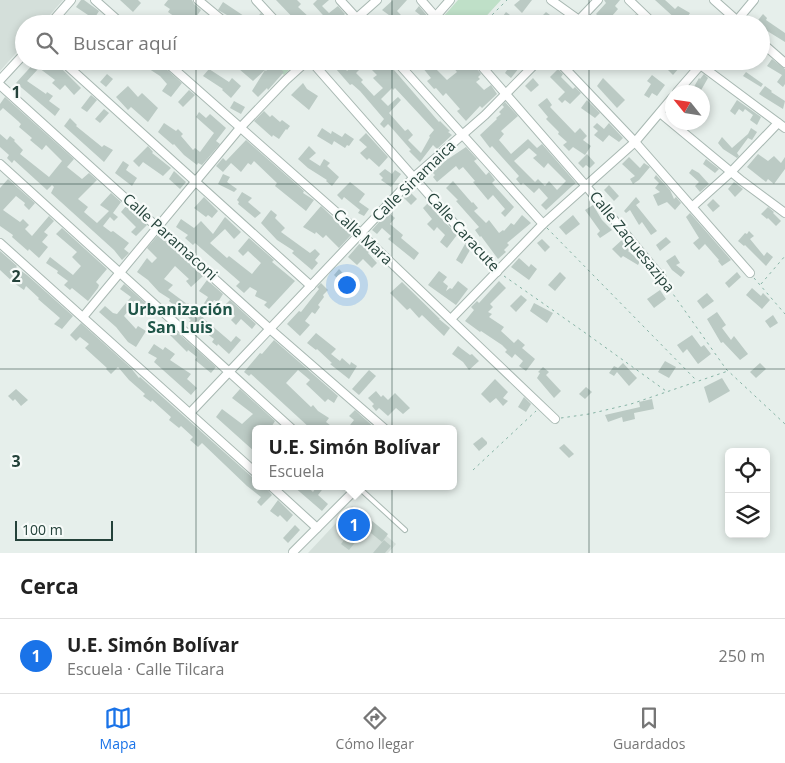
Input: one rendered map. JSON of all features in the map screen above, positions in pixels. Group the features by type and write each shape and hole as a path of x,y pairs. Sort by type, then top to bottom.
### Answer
{"street":[{"path":"58,15 71,0"},
{"path":"95,0 112,15"},
{"path":"198,0 216,15"},
{"path":"256,0 270,15"},
{"path":"340,0 351,15"},
{"path":"363,15 377,0"},
{"path":"421,0 435,15"},
{"path":"437,15 450,0"},
{"path":"551,0 569,15"},
{"path":"584,15 598,0"},
{"path":"629,0 645,15"},
{"path":"714,0 729,15"},
{"path":"743,15 754,0"},
{"path":"770,50 785,63"},
{"path":"0,80 15,64"},
{"path":"72,70 311,286"},
{"name":"Calle Mara","path":"175,70 361,234 555,419"},
{"path":"83,317 240,128 297,70"},
{"name":"Calle Caracute","path":"319,70 497,272"},
{"path":"404,70 543,224"},
{"name":"Calle Zaquesazipa","path":"485,70 586,186 662,278"},
{"name":"Calle Sinamaica","path":"190,413 414,177 462,135 529,70"},
{"path":"567,70 635,142 750,273"},
{"path":"683,85 694,70"},
{"path":"709,70 785,128"},
{"name":"Calle Paramaconi","path":"0,85 270,329 380,425"},
{"path":"451,320 543,224 635,142 665,107"},
{"path":"660,113 731,172 785,213"},
{"path":"692,207 731,172 778,123"},
{"path":"0,164 288,425"},
{"path":"0,243 252,469"},
{"path":"275,490 317,528"},
{"path":"293,552 355,490"}],"lane":[{"path":"361,490 405,530"}],"path":[{"path":"492,15 507,0"},
{"path":"543,224 697,381"},
{"path":"760,285 785,256"},
{"name":"Calle Caracute","path":"497,272 666,391"},
{"path":"750,273 785,314"},
{"name":"Calle Zaquesazipa","path":"662,278 728,371 785,424"},
{"path":"555,419 589,414 631,404 728,371"},
{"path":"473,470 541,406"}],"shaded area":[{"path":"0,0 63,0 50,15 15,15 15,54 0,71"},
{"path":"352,506 396,544 388,553 308,553"}],"green space":[{"path":"458,0 501,0 487,15 445,15"},
{"path":"278,70 289,70 284,75"}],"building":[{"path":"81,0 84,0 99,11 96,15 88,15 76,7"},
{"path":"120,0 138,0 141,3 133,12"},
{"path":"168,0 192,0 201,10 197,15 172,15 168,12 170,9 164,5"},
{"path":"276,0 297,0 301,4 298,7 307,15 290,15"},
{"path":"317,0 329,0 322,6 329,13 338,6 345,14 323,15 313,4"},
{"path":"393,0 407,0 397,11 401,15 389,15 382,10"},
{"path":"520,0 532,0 522,13 514,5"},
{"path":"604,0 620,0 615,6 618,9 613,15 597,15 596,14 606,3"},
{"path":"655,0 665,0 675,9 678,6 690,13 689,15 672,15"},
{"path":"223,2 242,15 227,15 218,10"},
{"path":"419,6 426,15 420,15 415,11"},
{"path":"770,23 785,33 785,42 770,33"},
{"path":"772,59 785,69 785,84 783,87 777,82 782,75 770,68"},
{"path":"28,70 37,70 27,81 46,94 47,92 53,96 49,101 60,109 55,116 16,83"},
{"path":"42,70 63,70 81,88 74,95 65,85 60,90 52,83 55,80"},
{"path":"151,70 167,70 182,83 171,97 162,91 167,84"},
{"path":"211,70 229,82 232,78 241,86 231,98 223,89 203,76"},
{"path":"240,70 265,70 253,81"},
{"path":"282,70 284,72 268,90 267,88 258,97 252,91 266,71"},
{"path":"337,70 359,70 356,73 363,80 361,82 374,96 383,88 373,78 377,75 372,70 394,70 452,135 437,149 433,145 420,162 388,124 384,128 380,124 384,119 352,84 350,85","holes":["392,88 393,90 395,88 434,130 421,153 408,140 413,135 408,129 405,131 389,113 401,100 398,97 388,106 381,99"]},
{"path":"424,70 437,70 447,80 457,72 455,70 478,70 481,74 478,77 480,79 476,82 484,90 491,85 497,94 482,108 480,106 466,121 457,111 460,109 446,93 443,96 427,81 431,78"},
{"path":"507,70 517,70 511,78 505,73"},
{"path":"559,70 563,74 561,77 573,89 575,87 581,93 570,104 565,100 562,103 558,99 565,92 550,77"},
{"path":"668,70 677,70 673,75"},
{"path":"746,72 763,84 761,87 743,76"},
{"path":"107,74 113,79 106,87 100,82"},
{"path":"704,74 708,78 704,85 695,85"},
{"path":"652,75 665,85 657,96 652,93 649,98 644,95 651,84 647,81"},
{"path":"533,78 539,85 531,92 525,86"},
{"path":"603,78 625,100 617,108 597,86"},
{"path":"303,83 307,89 318,96 309,110 291,95"},
{"path":"128,86 138,97 142,93 158,108 148,122 131,107 128,110 116,97"},
{"path":"765,86 785,101 783,109 759,94"},
{"path":"189,90 195,95 183,107 178,102"},
{"path":"91,95 97,100 87,112 81,108"},
{"path":"5,97 74,159 67,167 82,179 89,173 97,180 78,199 88,207 84,212 97,223 109,211 100,205 111,193 121,202 113,213 118,217 114,221 110,217 103,226 129,243 124,249 129,253 122,260 114,250 51,193 54,187 52,185 47,190 14,160 12,163 7,158 9,155 0,147 0,134 7,140 10,136 15,140 23,150 20,154 49,177 62,161 46,145 42,150 30,140 32,138 19,127 21,124 3,108 0,111 0,104"},
{"path":"547,98 552,105 550,107 575,133 580,128 587,136 583,140 591,146 585,155 573,147 569,151 563,145 567,142 546,119 548,117 538,105"},
{"path":"587,100 600,113 595,118 581,108"},
{"path":"737,100 761,117 757,125 750,120 753,115 745,109 743,112 739,109 735,115 730,111"},
{"path":"234,101 245,107 241,114 230,108"},
{"path":"505,102 518,116 501,131 504,134 499,140 511,154 528,139 537,148 542,144 576,183 546,210 541,205 548,198 539,188 534,193 523,183 521,185 516,179 519,176 492,146 490,148 480,135 501,114 499,112 504,107 502,105","holes":["529,148 537,155 533,158 544,168 548,163 566,181 557,190 549,181 545,186 538,179 535,182 514,161"]},
{"path":"104,109 109,113 100,123 95,119"},
{"path":"264,111 270,117 272,115 280,122 282,120 290,126 279,139 273,135 272,137 254,121"},
{"path":"199,112 206,118 210,114 226,128 216,141 220,144 202,165 198,163 197,165 158,132 164,123 176,131 178,129 183,134 181,136 193,150 195,148 200,152 214,133 196,117"},
{"path":"70,118 76,126 102,147 104,145 113,150 104,162 64,126"},
{"path":"597,123 604,129 609,123 623,138 619,142 609,135 603,142 594,135 598,131 593,127"},
{"path":"322,128 331,134 332,131 342,137 345,133 354,139 345,148 334,141 332,145 317,136"},
{"path":"751,128 757,132 752,140 748,138 737,153 739,156 737,158 723,149 718,143 722,137 732,148 748,134"},
{"path":"366,133 388,157 379,167 360,153 367,147 359,140"},
{"path":"246,140 304,191 303,193 314,200 306,211 275,186 277,183 254,161 251,165 248,163 241,172 231,163 223,172 216,166 223,158 226,161"},
{"path":"148,146 152,153 171,168 163,176 143,162 139,167 133,161"},
{"path":"309,146 316,153 309,159 320,166 324,159 330,163 327,166 339,177 332,186 327,180 298,159"},
{"path":"466,147 477,159 474,161 486,175 489,172 495,180 492,183 514,207 505,217 501,213 505,209 493,195 488,200 463,167 459,170 456,166 437,182 433,177 435,175 431,171"},
{"path":"587,154 595,163 590,168 586,165 583,168 578,163"},
{"path":"758,154 768,161 774,156 781,163 785,157 785,169 774,184 768,179 766,182 747,167"},
{"path":"629,157 640,168 644,163 650,167 633,184 630,179 635,176 622,164"},
{"path":"706,159 719,169 715,173 703,164"},
{"path":"123,161 129,165 126,170 137,178 132,186 115,173"},
{"path":"385,169 392,174 395,170 401,174 391,187 381,180 383,178 379,174"},
{"path":"692,169 699,173 709,184 700,192 695,186 699,182 689,173"},
{"path":"174,171 186,182 180,189 169,179"},
{"path":"223,174 230,177 227,182 237,189 234,192 218,184"},
{"path":"656,175 670,190 674,199 676,197 681,203 675,210 667,202 658,206 653,195 660,192 655,188 659,183 654,178"},
{"path":"8,179 35,203 29,210 24,205 25,203 16,196 3,210 20,222 23,219 29,225 25,229 32,236 49,216 54,221 44,232 48,235 42,242 48,247 39,258 29,249 28,251 12,237 13,235 0,226 0,188"},
{"path":"453,181 478,208 474,211 486,223 489,220 499,233 504,231 511,223 514,225 522,215 531,223 507,243 509,245 504,250 506,252 498,259 475,230 479,227 446,188"},
{"path":"350,182 365,194 359,202 369,209 364,216 358,213 360,210 344,197 342,200 337,195"},
{"path":"734,182 743,189 735,197 728,189"},
{"path":"609,185 619,196 614,201 604,190"},
{"path":"242,192 252,198 248,202 261,213 255,218 238,204 237,200"},
{"path":"410,192 417,199 411,205 404,198"},
{"path":"204,197 218,211 212,218 208,215 206,217 194,208"},
{"path":"636,197 640,202 636,205 657,231 651,235 642,222 639,225 630,210 626,213 624,211"},
{"path":"713,199 720,206 713,212 707,205"},
{"path":"428,203 457,235 447,248 440,242 445,235 437,227 434,231 427,224 432,219 423,208"},
{"path":"593,205 602,220 612,230 600,238 597,234 600,231 585,210"},
{"path":"126,206 147,225 136,236 131,232 136,227 121,212"},
{"path":"321,206 351,235 339,248 326,235 323,238 316,232 315,234 303,227"},
{"path":"768,207 781,221 776,226 761,214"},
{"path":"271,210 277,215 275,218 285,228 281,232 310,253 315,249 320,254 315,260 318,263 312,270 292,253 294,251 277,240 261,223"},
{"path":"388,212 395,218 390,224 403,235 401,238 419,253 414,260 388,239 391,236 382,228 377,234 372,230"},
{"path":"690,213 731,260 722,266 705,244 699,250 693,243 699,238 686,217"},
{"path":"573,215 580,224 566,235 559,227"},
{"path":"225,217 241,232 234,239 225,229 210,243 227,258 229,256 252,274 261,263 248,251 243,256 238,251 249,238 274,260 272,262 295,281 269,309 264,305 267,302 255,296 257,291 250,287 244,293 236,286 240,282 195,243 193,245 185,238 188,235 176,227 181,219 194,228 201,221 213,234"},
{"path":"62,228 107,269 96,282 99,285 98,288 88,301 72,288 70,290 64,285 68,281 46,263 50,257 73,275 81,266 72,257 77,252 56,234"},
{"path":"749,231 754,236 750,239 764,256 767,252 773,257 766,266 745,245 738,241"},
{"path":"158,235 203,276 191,287 186,281 189,279 175,266 164,279 173,285 168,290 188,303 198,313 208,297 199,291 207,280 223,294 218,302 214,300 203,318 231,342 236,336 241,340 229,354 218,344 217,346 212,342 214,339 203,331 204,329 196,323 193,326 189,322 191,320 169,301 170,299 159,292 137,272 147,258 152,263 157,258 147,248"},
{"path":"666,237 671,242 660,251 656,245"},
{"path":"542,239 550,247 545,252 537,243"},
{"path":"623,239 630,249 628,251 640,261 638,265 623,256 621,258 612,249"},
{"path":"361,242 370,250 368,253 377,263 372,268 363,259 357,265 348,257"},
{"path":"465,244 470,250 462,264 456,260"},
{"path":"0,251 73,316 62,329 54,324 60,318 39,298 26,286 24,290 14,283 0,270"},
{"path":"675,255 680,263 676,265 685,272 681,277 672,270 666,261"},
{"path":"519,258 529,267 531,264 537,269 529,280 511,267"},
{"path":"339,269 348,279 343,284 334,275"},
{"path":"439,271 447,277 443,282 448,286 446,291 450,288 452,289 458,281 468,289 456,305 428,285"},
{"path":"560,272 566,278 555,291 548,285"},
{"path":"737,272 741,277 729,288 725,283"},
{"path":"499,281 506,288 490,304 493,307 488,312 492,314 489,317 504,327 501,331 514,343 518,339 525,345 522,348 535,359 526,371 519,366 523,361 515,354 512,358 505,352 507,350 502,345 465,321 474,310 471,307 477,301 479,303"},
{"path":"402,282 450,328 444,336 422,315 419,318 410,308 407,310 390,293"},
{"path":"321,283 328,290 323,295 324,297 318,305 320,307 315,314 312,312 305,321 310,325 300,336 287,324 299,311 301,312 319,289 317,287"},
{"path":"124,284 151,308 144,315 134,304 124,316 136,329 138,326 146,331 136,347 128,342 116,327 99,312 105,306 117,314 131,297 120,289"},
{"path":"752,288 761,296 763,293 770,300 762,309 746,295"},
{"path":"660,290 666,299 654,308 647,299"},
{"path":"707,293 714,301 703,309 697,301"},
{"path":"521,295 527,300 516,312 510,306"},
{"path":"230,300 256,324 252,329 241,319 236,325 231,320 235,316 225,305"},
{"path":"534,303 553,313 547,323 530,311"},
{"path":"717,312 726,325 722,328 731,340 734,336 748,354 740,360 723,342 721,343 707,319"},
{"path":"773,315 778,323 770,328 765,321"},
{"path":"81,323 131,368 139,378 252,477 252,490 202,443 198,447 190,440 193,437 181,426 179,428 169,420 171,417 152,400 151,402 143,396 145,394 118,367 111,374 85,348 89,344 80,337 76,341 70,335"},
{"path":"167,323 216,367 211,373 195,360 197,357 188,350 187,352 170,335 163,331"},
{"path":"316,333 336,349 331,354 340,361 342,358 350,365 351,362 357,366 349,379 330,364 332,363 317,349 307,343"},
{"path":"692,335 701,347 704,345 711,354 698,364 687,349 683,353 677,345"},
{"path":"274,340 338,396 334,403 328,399 325,402 306,384 310,380 298,370 286,383 311,407 313,405 318,411 329,418 326,422 330,425 307,425 251,374 249,376 244,372 260,353 262,354"},
{"path":"154,344 163,350 165,347 175,354 170,360 191,374 187,379 197,388 191,395 154,362 157,358 148,353"},
{"path":"458,346 470,355 472,354 479,361 469,370 463,362 452,354"},
{"path":"665,361 676,367 669,378 658,372"},
{"path":"623,363 637,378 629,386 617,372 614,376 609,373 614,366 618,368"},
{"path":"760,363 766,369 756,378 750,372"},
{"path":"543,367 549,372 546,375 561,391 554,398 537,378 540,373 538,372"},
{"path":"369,370 376,376 359,395 352,389"},
{"path":"722,378 730,391 709,403 704,387"},
{"path":"495,379 508,392 503,398 508,401 503,406 496,398 490,403 481,394"},
{"path":"586,387 592,392 585,399 579,394"},
{"path":"16,389 28,400 21,406 15,399 13,401 8,396"},
{"path":"240,389 275,421 272,425 252,425 252,449 216,417 222,409 242,424 253,414 232,398"},
{"path":"376,391 381,397 383,395 388,400 395,393 410,408 403,414 396,408 388,416 379,408 376,411 372,406 374,404 368,398"},
{"path":"524,397 531,404 526,412 518,407"},
{"path":"652,399 654,409 634,413 635,419 623,422 622,417 608,422 605,415 640,407 639,402"},
{"path":"355,410 372,425 350,425 354,420 349,416"},
{"path":"482,437 487,444 479,451 473,444"},
{"path":"564,444 574,454 569,458 559,448"},
{"path":"252,490 268,490 272,495 261,506 257,502 261,497"},
{"path":"298,490 311,490 313,492 314,490 322,490 318,495 328,504 322,511"},
{"path":"278,500 293,515 287,522 280,515 278,517 270,511"},
{"path":"360,511 388,534 382,542 366,529 349,550 341,544 347,536 342,532"},
{"path":"295,525 300,530 288,543 283,538"},
{"path":"384,540 391,546 385,553 373,553"}],"place":[{"name":"U.E. Simón Bolívar","path":"354,525"}],"district":[{"name":"Urbanización San Luis","path":"180,318"}]}
